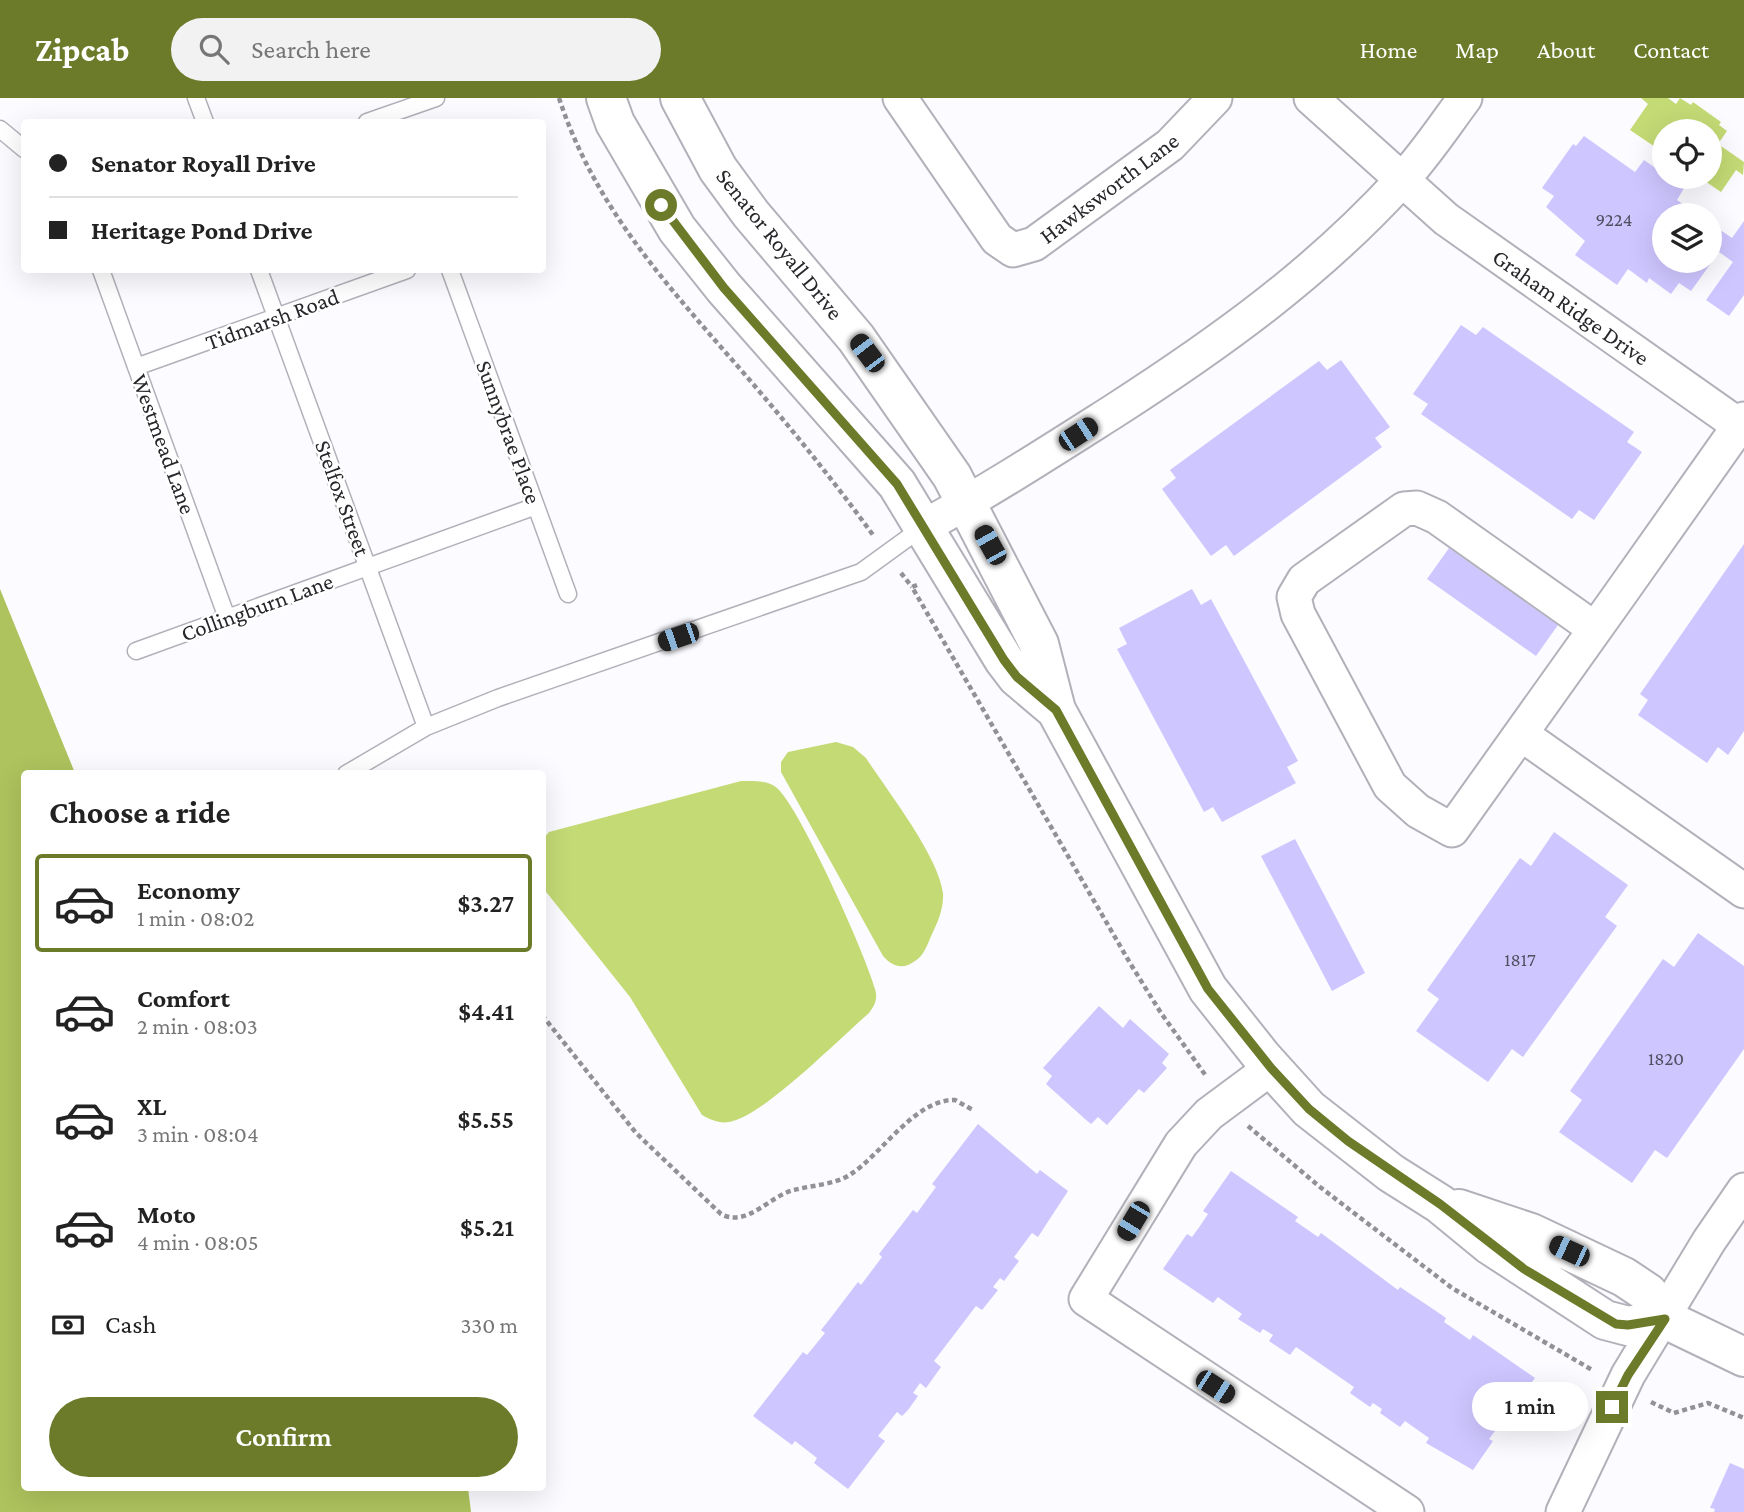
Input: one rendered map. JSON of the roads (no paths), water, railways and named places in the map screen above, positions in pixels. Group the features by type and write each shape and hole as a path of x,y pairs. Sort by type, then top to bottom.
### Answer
{"street":[{"path":"606,98 615,124 677,229 724,288 897,484 1004,660 1017,677 1056,710 1208,989 1271,1068 1309,1109 1348,1141 1440,1204 1531,1233 1624,1277 1648,1293 1665,1319 1744,1357"},
{"name":"Senator Royall Drive","path":"680,98 718,169 751,214 878,368 967,503 1039,644 1056,710"},
{"name":"Hawksworth Lane","path":"900,98 998,239 1013,250 1034,244 1170,145 1214,98"},
{"name":"Graham Ridge Drive","path":"1311,98 1446,219 1742,424"},
{"path":"923,527 967,503 1238,328 1312,269 1403,180 1465,98"},
{"path":"1595,629 1437,517 1416,508 1397,512 1297,588 1294,606 1381,773 1401,798 1452,830 1742,424"},
{"path":"1521,734 1744,891"},
{"path":"1271,1068 1209,1114 1181,1144 1086,1299 1407,1512"},
{"path":"1563,1512 1628,1375 1665,1319 1709,1241 1744,1190"}],"lane":[{"path":"196,98 204,119"},
{"path":"382,98 388,115"},
{"path":"376,119 436,98"},
{"path":"0,129 21,146"},
{"name":"Westmead Lane","path":"102,273 227,618"},
{"name":"Stelfox Street","path":"260,273 426,727"},
{"name":"Tidmarsh Road","path":"136,368 399,273"},
{"name":"Sunnybrae Place","path":"451,273 568,594"},
{"name":"Collingburn Lane","path":"135,651 536,506"},
{"path":"353,770 426,727 498,698 834,584 879,561 923,527"}]}
